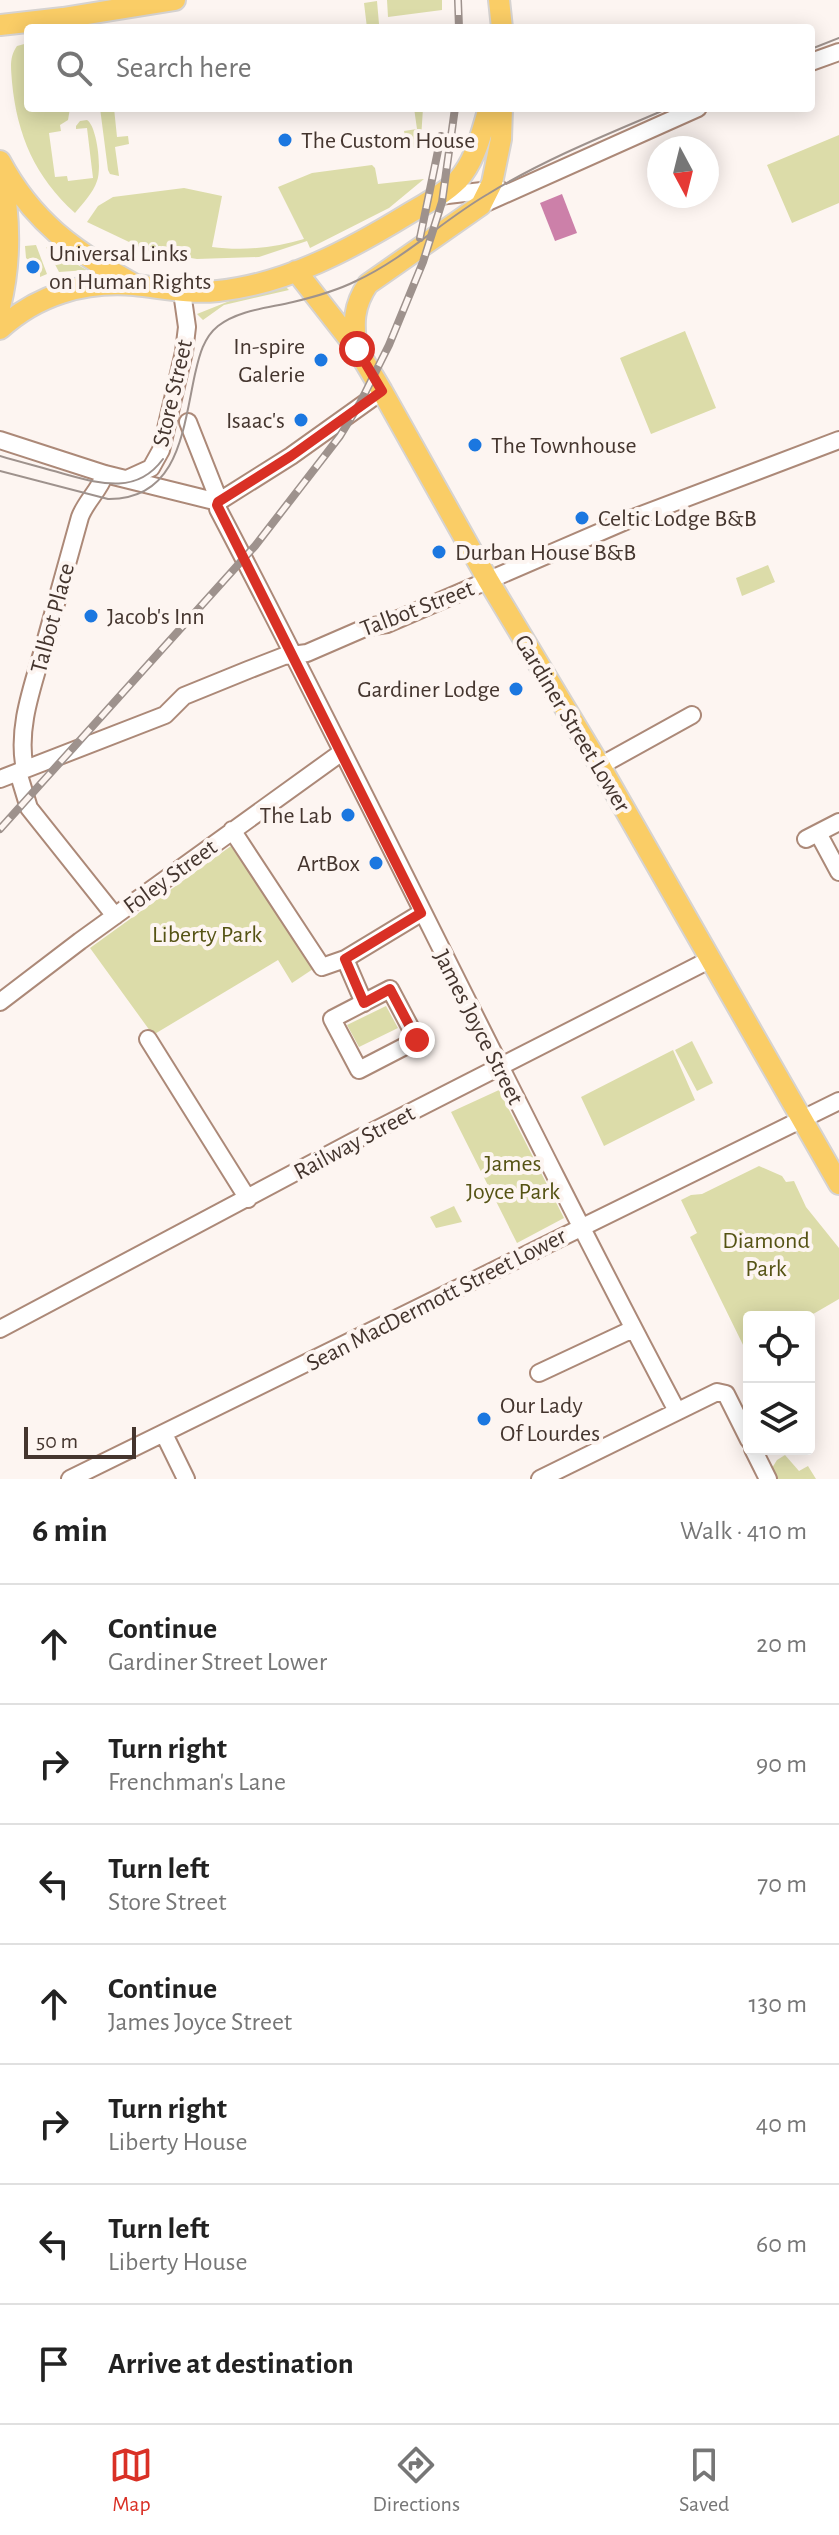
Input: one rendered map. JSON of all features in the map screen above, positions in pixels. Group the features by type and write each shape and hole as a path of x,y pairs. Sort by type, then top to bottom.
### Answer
{"main road":[{"path":"0,25 175,0"},
{"path":"499,0 502,24"},
{"path":"0,329 25,309 59,293 97,286 136,285 182,292 237,289 296,271 363,241 439,196 459,179 476,152 488,112"},
{"path":"357,349 356,302 368,284 485,198 501,139 502,112"},
{"path":"0,161 21,195 61,238 100,266 136,285"},
{"path":"0,167 8,240 7,272 0,307"},
{"name":"Gardiner Street Lower","path":"296,271 357,349 382,391 488,580 600,766 839,1184"}],"street":[{"path":"815,61 839,52"},
{"path":"439,196 485,198 520,186 689,112"},
{"name":"Store Street","path":"129,478 151,468 161,450 184,352 187,327 182,292"},
{"path":"0,440 105,474 218,502 291,456 382,391"},
{"name":"Store Street","path":"188,422 218,509 292,655"},
{"name":"Talbot Street","path":"0,779 165,715 184,696 292,655 307,653 367,627 387,624 628,520 839,440"},
{"name":"Talbot Place","path":"105,474 80,517 22,730 21,749 29,808 115,916"},
{"name":"James Joyce Street","path":"292,655 499,1068 677,1411"},
{"path":"600,766 692,715"},
{"name":"Foley Street","path":"0,1002 342,752"},
{"path":"839,822 812,836 839,872"},
{"path":"232,830 322,967 345,959 421,913"},
{"path":"345,959 364,1003"},
{"name":"Railway Street","path":"2,1324 711,959"},
{"path":"390,989 417,1040 359,1070 332,1019 364,1003 390,989"},
{"path":"148,1039 248,1199"},
{"name":"Sean MacDermott Street Lower","path":"70,1479 839,1101"},
{"path":"539,1373 633,1329"},
{"path":"540,1479 717,1392 726,1394 743,1428"},
{"path":"164,1434 186,1479"},
{"path":"756,1455 768,1479"}],"green space":[{"path":"387,0 442,0 442,10 388,17"},
{"path":"377,1 379,24 367,24 364,3"},
{"path":"24,44 24,112 69,112 68,120 60,125 61,131 49,133 55,177 67,176 68,181 93,178 87,128 76,129 80,121 87,120 91,124 98,148 97,181 75,213 39,170 18,120 11,67 17,46"},
{"path":"101,112 114,112 117,137 128,136 129,144 115,147 119,176 110,174"},
{"path":"415,112 423,112 421,139 430,140 420,147 407,145 404,131 417,129"},
{"path":"839,135 839,203 792,223 767,165"},
{"path":"372,165 378,184 424,179 389,208 310,248 307,241 259,257 197,259 148,251 87,222 98,206 113,197 184,188 222,196 212,247 247,249 282,245 304,239 278,187 312,173"},
{"path":"36,245 47,274 40,277 40,269 26,258 25,246"},
{"path":"46,247 87,270 59,272"},
{"path":"286,287 289,290 224,305 203,320 197,314 232,300"},
{"path":"685,331 716,408 651,434 620,358"},
{"path":"768,565 775,582 742,596 736,578"},
{"name":"Liberty Park","path":"231,846 313,969 292,983 278,960 153,1035 90,948"},
{"path":"386,1006 398,1028 359,1047 347,1025"},
{"path":"692,1041 713,1083 697,1091 675,1050"},
{"path":"673,1050 695,1100 604,1146 581,1097"},
{"name":"James Joyce Park","path":"499,1090 564,1218 517,1243 451,1112"},
{"name":"Diamond Park","path":"759,1166 782,1176 786,1182 794,1181 806,1207 839,1248 839,1299 815,1313 743,1311 743,1345 690,1237 697,1233 681,1200 702,1194"},
{"path":"454,1206 462,1222 436,1228 430,1217"},
{"path":"785,1455 799,1471 808,1466 816,1479 775,1479 772,1468"}],"shaded area":[{"path":"562,194 577,233 555,241 540,203"}],"tram line":[{"path":"815,47 839,38"},
{"path":"0,471 108,499 132,496 150,488 174,458 200,355 205,342 218,326 244,313 317,296 356,281 391,262 471,204 510,181 660,112"},
{"path":"0,456 89,480 116,484 141,478 163,459"}],"railway":[{"path":"458,0 459,24"},
{"path":"0,829 255,546 340,436 389,345 423,262 442,202 454,112"},
{"path":"420,238 441,136"}],"place":[{"name":"The Custom House","path":"285,140"},
{"name":"Universal Links on Human Rights","path":"33,267"},
{"name":"In-spire Galerie","path":"321,360"},
{"name":"Isaac's","path":"301,420"},
{"name":"The Townhouse","path":"475,445"},
{"name":"Celtic Lodge B&B","path":"582,518"},
{"name":"Durban House B&B","path":"439,552"},
{"name":"Jacob's Inn","path":"91,616"},
{"name":"Gardiner Lodge","path":"516,689"},
{"name":"The Lab","path":"348,815"},
{"name":"ArtBox","path":"376,863"},
{"name":"Our Lady Of Lourdes","path":"484,1419"}],"route":[{"path":"357,349 382,391 217,505 421,913 345,959 364,1003 390,989 417,1040"}]}
